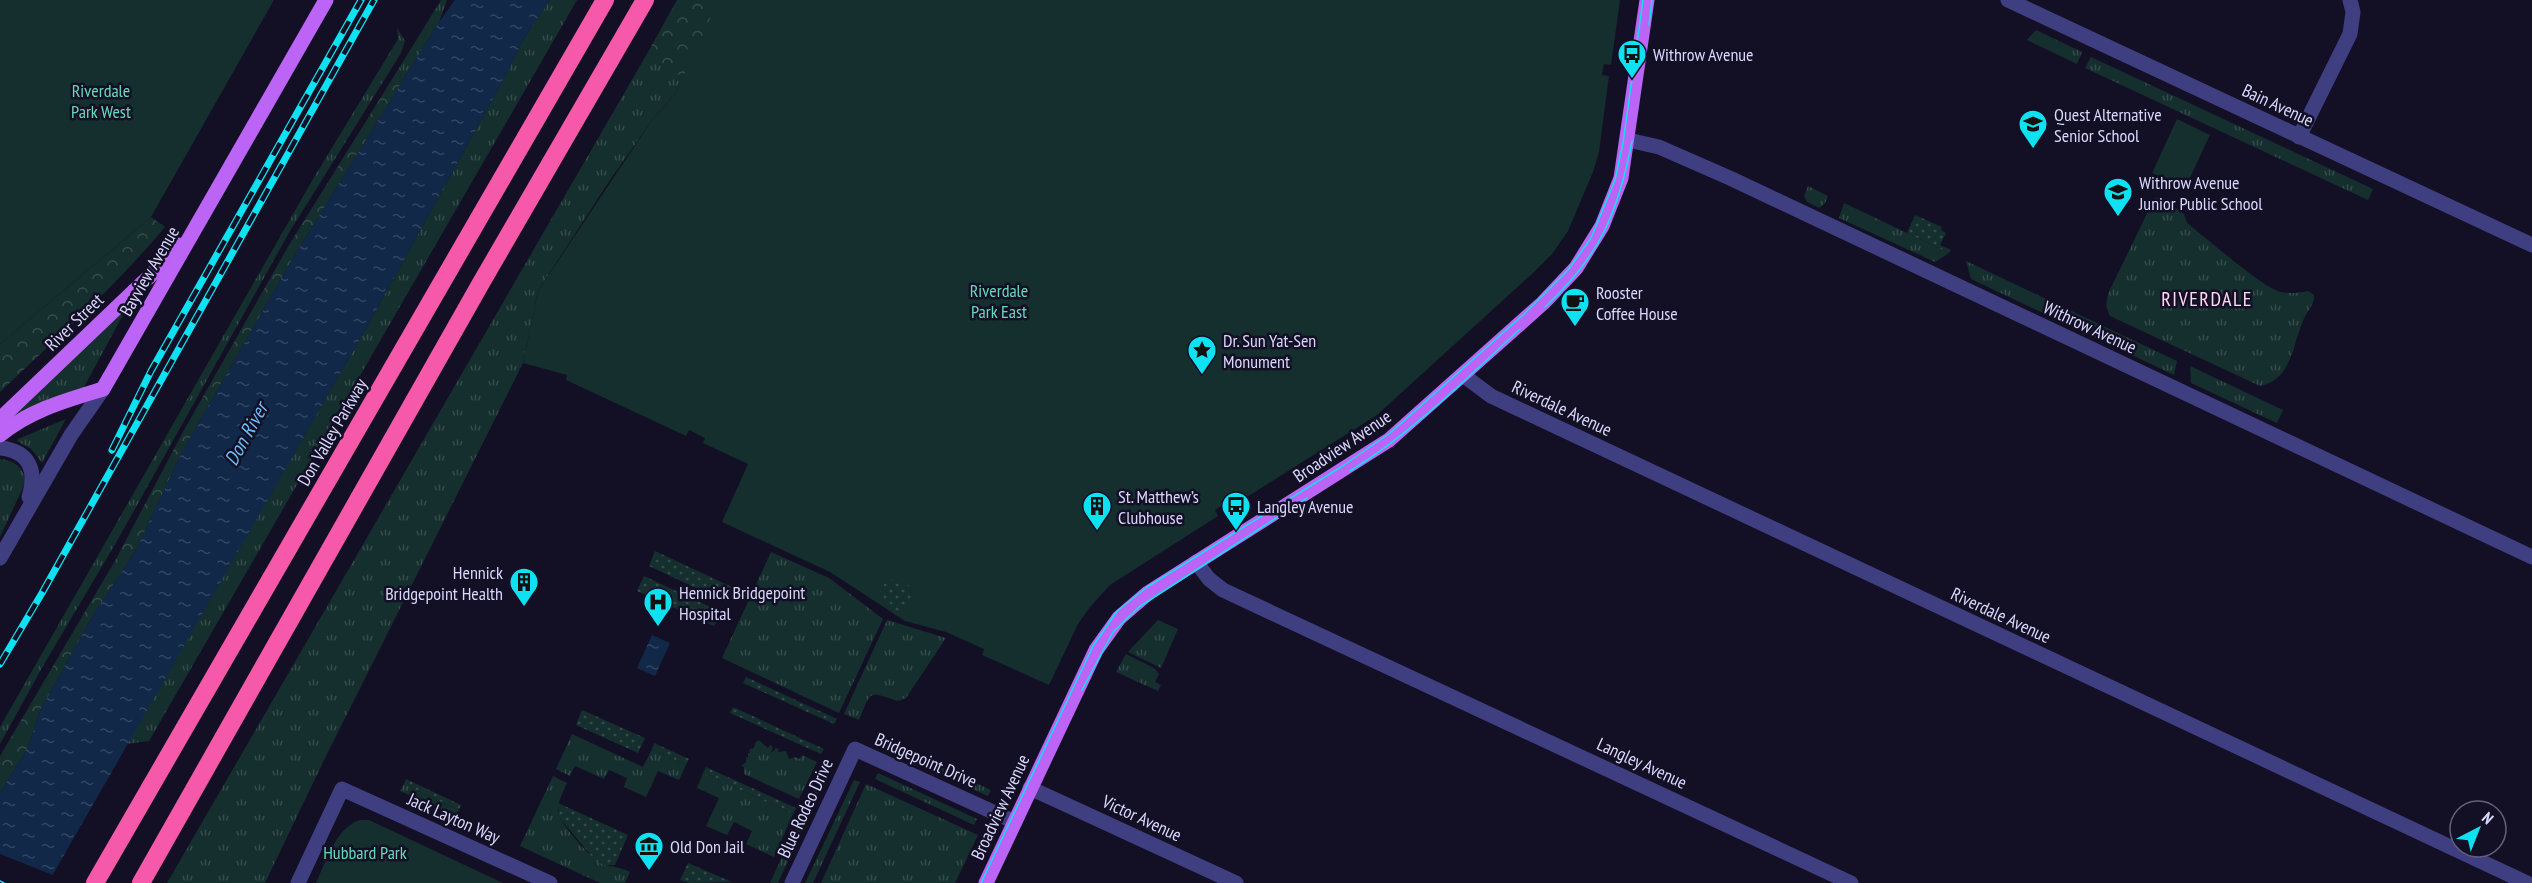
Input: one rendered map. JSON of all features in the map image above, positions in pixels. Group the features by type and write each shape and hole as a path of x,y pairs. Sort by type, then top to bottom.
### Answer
{"highway":[{"name":"Don Valley Parkway","path":"95,883 605,0"},
{"path":"141,883 645,0"}],"main road":[{"name":"Bayview Avenue","path":"103,389 326,0"},
{"name":"Broadview Avenue","path":"986,883 1096,650 1111,627 1137,600 1381,446 1410,423 1559,287 1591,248 1621,178 1647,0"},
{"name":"River Street","path":"0,419 152,274 198,225"},
{"path":"0,435 12,425 36,412 103,389"}],"street":[{"name":"Bain Avenue","path":"2008,0 2532,245"},
{"path":"2299,137 2350,34 2353,12 2350,0"},
{"name":"Withrow Avenue","path":"1628,140 1659,147 1731,179 2532,557"},
{"name":"Riverdale Avenue","path":"1463,375 1491,396 2528,883"},
{"name":"Bayview Avenue","path":"0,558 71,435 103,389"},
{"path":"0,448 9,449 22,456 31,467 34,476 23,519"},
{"name":"Langley Avenue","path":"1196,562 1223,590 1851,883"},
{"name":"Bridgepoint Drive","path":"855,749 1015,822"},
{"name":"Blue Rodeo Drive","path":"792,883 855,749"},
{"name":"Victor Avenue","path":"1030,788 1236,883"},
{"name":"Jack Layton Way","path":"298,883 342,789 550,883"}],"green space":[{"name":"Riverdale Park West","path":"0,0 274,0 151,217 0,344"},
{"path":"441,0 447,0 439,22 402,82 399,68"},
{"path":"550,0 577,0 149,741 126,744 360,339 505,77 524,38"},
{"path":"677,0 851,0 699,90 648,52"},
{"name":"Riverdale Park East","path":"719,0 1620,0 1611,65 1604,64 1602,75 1609,76 1599,152 1568,231 1552,254 1377,415 1228,509 1224,504 1215,510 1218,516 1110,585 1078,624 1049,685 982,655 984,649 946,632 905,621 830,572 722,522 748,464 703,443 705,438 689,430 686,436 566,380 567,375 523,363 538,291 652,120 675,94"},
{"path":"397,28 405,41 401,53 290,231 117,541 0,744 0,727 313,179 398,39"},
{"path":"2036,30 2082,52 2077,64 2027,40"},
{"path":"648,52 684,77 675,94 652,120 608,183 538,291 523,363 326,756 265,883 167,883"},
{"path":"2091,57 2373,189 2368,200 2085,68"},
{"path":"399,68 402,82 296,253 182,452 136,550 91,619 40,711 28,747 0,793 0,756 116,559 184,430 289,245"},
{"path":"2177,119 2210,135 2185,188 2152,173"},
{"path":"1808,186 1828,196 1819,208 1807,202 1804,196"},
{"path":"2159,197 2184,214 2187,223 2234,261 2273,289 2288,293 2308,291 2314,295 2285,369 2271,382 2260,386 2110,316 2106,306 2108,294 2154,199"},
{"path":"1844,203 1949,253 1935,262 1839,218"},
{"path":"1915,215 1942,227 1941,230 1946,233 1940,245 1951,250 1949,253 1907,233"},
{"path":"151,217 165,227 106,291 0,392 0,344"},
{"path":"1966,261 2177,361 2174,375 1971,279"},
{"path":"121,311 124,313 84,387 17,414 15,411"},
{"path":"2190,366 2283,410 2277,423 2191,383"},
{"path":"66,419 42,463 31,449 17,441 18,439"},
{"path":"0,459 17,465 26,481 0,537"},
{"path":"655,551 732,587 726,602 649,566"},
{"path":"771,552 829,578 883,619 839,713 722,658"},
{"path":"644,576 721,612 714,626 637,591"},
{"path":"896,579 907,584 912,595 907,606 896,611 885,606 880,595 885,584"},
{"path":"887,620 946,638 906,698 898,701 872,696 866,703 859,720 844,714"},
{"path":"1158,620 1178,629 1161,668 1128,652"},
{"path":"1126,654 1154,668 1159,674 1155,682 1161,685 1158,691 1116,672"},
{"path":"746,677 837,719 834,724 743,683"},
{"path":"733,707 824,749 821,754 730,713"},
{"path":"582,710 645,738 638,753 576,725"},
{"path":"572,734 643,767 652,749 686,765 679,780 658,771 646,797 624,787 627,778 609,770 604,779 575,766 570,776 556,769"},
{"path":"759,740 768,748 770,745 773,747 771,753 776,748 779,749 778,752 786,751 789,759 795,757 800,759 802,755 817,762 799,799 744,774 744,767 741,766 746,762 748,753 751,753 750,749 754,748 755,743"},
{"path":"654,743 689,759 686,765 652,749"},
{"path":"891,744 991,790 988,796 888,750"},
{"path":"824,766 830,768 778,883 770,883"},
{"path":"706,767 796,808 793,814 703,773"},
{"path":"703,773 793,814 774,857 746,844 752,831 734,822 727,835 706,826 719,798 697,788"},
{"path":"878,773 977,819 974,825 875,779"},
{"path":"553,776 567,783 558,806 565,826 598,861 630,872 625,883 600,883 520,846"},
{"path":"406,779 461,805 459,810 404,784"},
{"path":"854,780 860,782 813,883 805,883"},
{"path":"404,784 459,810 456,816 400,791"},
{"path":"866,784 978,835 955,883 821,883"},
{"path":"558,803 628,835 615,865 605,865 594,859 559,817"},
{"name":"Hubbard Park","path":"360,820 369,820 503,883 316,883 338,838 351,824"},
{"path":"688,863 732,882 689,883 680,880"}],"water":[{"name":"Don River","path":"455,0 550,0 524,38 505,77 360,339 48,883 0,883 0,793 28,747 40,711 91,619 136,550 182,452 296,253 439,22"},
{"path":"652,635 670,643 655,676 637,668"}],"pier":[{"path":"0,854 55,876 51,883 0,883"}],"tram line":[{"path":"981,883 1093,646 1117,611 1147,587 1341,467 1390,433 1523,315 1568,270 1591,238 1615,180 1623,143 1643,0"},
{"path":"1649,25 1652,0"},
{"path":"1545,307 1580,270 1604,232 1620,190 1632,141"},
{"path":"1350,471 1417,422 1520,329"},
{"path":"1082,690 1113,632 1139,607 1307,498"},
{"path":"0,881 4,883"}],"railway":[{"path":"112,450 151,371 361,0"},
{"path":"0,664 374,0"}],"place":[{"name":"Withrow Avenue","path":"1632,80"},
{"name":"Quest Alternative Senior School","path":"2033,150"},
{"name":"Withrow Avenue Junior Public School","path":"2118,218"},
{"name":"Rooster Coffee House","path":"1575,328"},
{"name":"Dr. Sun Yat-Sen Monument","path":"1202,376"},
{"name":"St. Matthew’s Clubhouse","path":"1097,532"},
{"name":"Langley Avenue","path":"1236,532"},
{"name":"Hennick Bridgepoint Health","path":"524,608"},
{"name":"Hennick Bridgepoint Hospital","path":"658,628"},
{"name":"Old Don Jail","path":"649,872"}],"district":[{"name":"RIVERDALE","path":"2207,299"}]}
